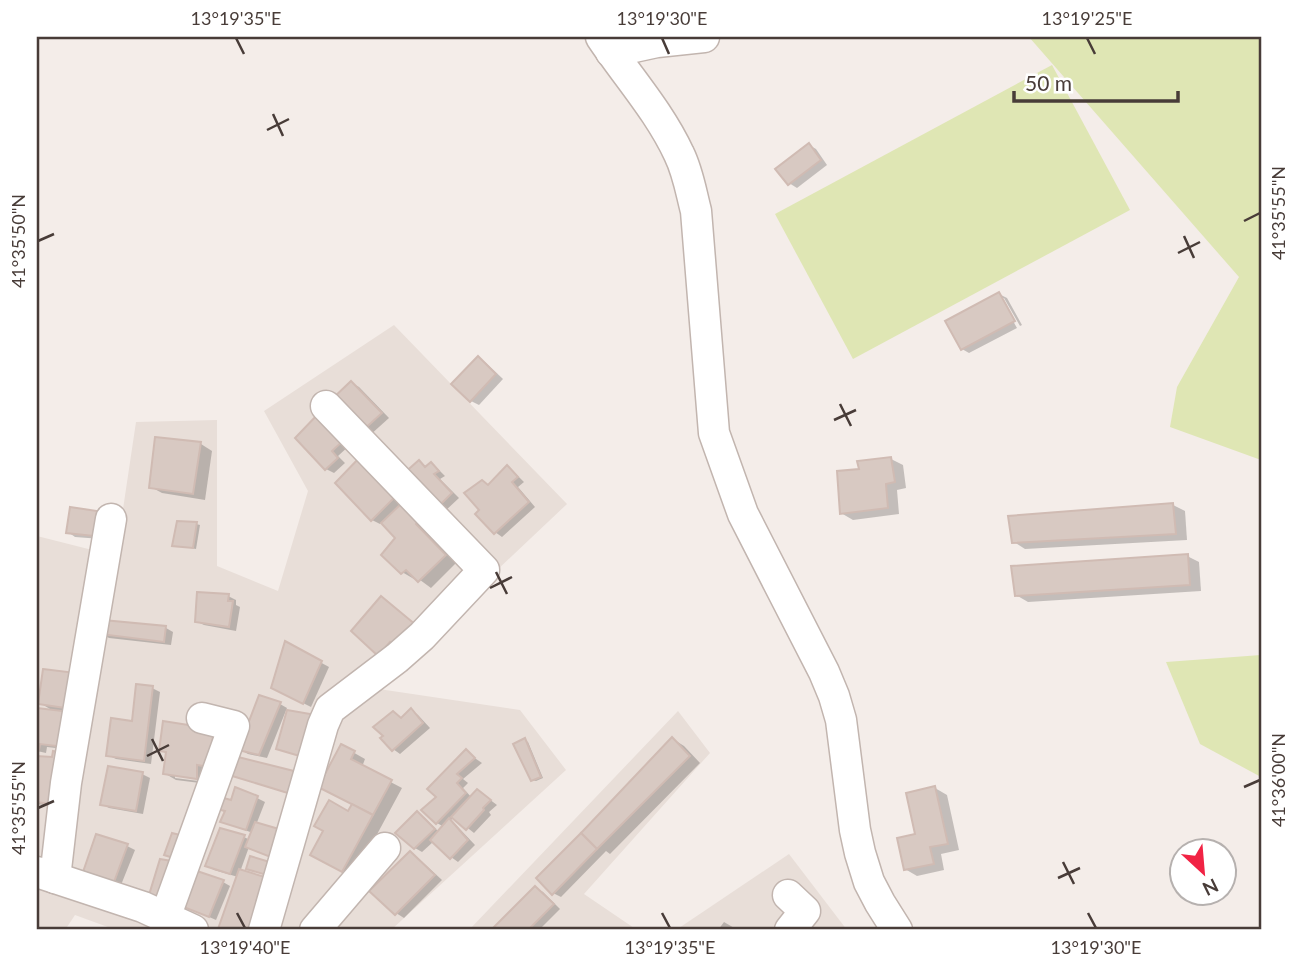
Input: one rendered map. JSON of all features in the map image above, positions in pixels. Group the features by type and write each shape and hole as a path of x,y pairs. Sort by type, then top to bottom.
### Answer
{"street":[{"path":"606,44 705,37"},
{"path":"606,44 665,128 680,156 690,184 695,211 714,433 744,514 834,696 841,720 860,853 869,882 897,930"},
{"path":"264,930 323,725 330,709 422,636 484,570 326,405"},
{"path":"111,519 66,783 46,875 143,907 193,930"},
{"path":"165,918 234,726 202,718"},
{"path":"315,930 385,848"},
{"path":"788,895 805,911 790,930"}],"shaded area":[{"path":"394,325 567,504 372,688 520,710 566,770 391,930 116,930 75,915 65,930 37,930 37,536 116,556 136,422 217,420 217,566 278,591 308,491 264,411"},
{"path":"678,711 710,753 584,894 637,930 469,930"},
{"path":"789,854 847,930 676,930"}],"green space":[{"path":"1029,37 1261,37 1261,460 1170,427 1177,387 1239,277"},
{"path":"1052,65 1130,210 853,359 775,214"},
{"path":"1261,655 1261,777 1200,744 1166,662"}],"building":[{"path":"809,143 821,160 788,185 775,169"},
{"path":"999,292 1015,321 961,350 945,321"},
{"path":"478,356 496,374 470,402 451,384"},
{"path":"351,381 382,413 360,433 330,401"},
{"path":"320,412 345,439 332,451 338,458 325,470 295,438"},
{"path":"155,437 201,442 193,494 149,488"},
{"path":"362,455 399,493 371,521 335,483"},
{"path":"891,457 895,482 886,484 888,508 840,514 837,471 859,469 857,461"},
{"path":"419,460 425,467 431,462 439,471 434,474 452,493 436,509 402,475"},
{"path":"507,465 518,477 512,482 529,502 494,534 475,514 479,510 464,493 482,480 488,485"},
{"path":"404,501 421,519 416,524 446,555 418,582 406,570 401,574 381,555 395,538 381,523"},
{"path":"1173,503 1176,534 1012,543 1008,516"},
{"path":"70,507 97,511 94,536 66,533"},
{"path":"177,521 197,522 193,548 172,546"},
{"path":"1188,554 1190,585 1015,596 1011,566"},
{"path":"197,592 229,594 228,601 233,601 229,627 195,622"},
{"path":"381,596 416,625 396,647 390,642 378,656 351,631"},
{"path":"103,620 166,626 164,642 100,634"},
{"path":"285,641 322,661 303,704 271,688"},
{"path":"43,669 76,673 72,709 38,704"},
{"path":"136,684 153,686 144,761 106,756 111,718 132,721"},
{"path":"259,695 281,702 259,755 238,750"},
{"path":"37,708 71,712 65,747 40,744 37,750"},
{"path":"411,708 423,723 392,751 380,738 383,736 373,727 393,711 401,718"},
{"path":"287,710 316,715 303,757 276,749"},
{"path":"163,721 214,729 209,767 197,765 197,779 163,774 166,752 159,751"},
{"path":"672,737 690,756 597,849 581,833"},
{"path":"525,738 541,777 531,781 513,744"},
{"path":"341,744 355,751 351,759 392,780 373,815 318,787"},
{"path":"466,749 475,758 457,774 462,778 457,783 466,793 436,824 421,810 436,797 427,789"},
{"path":"53,751 66,753 56,805 37,802 37,756 52,757"},
{"path":"234,756 298,772 291,794 229,775"},
{"path":"108,766 143,772 136,811 100,805"},
{"path":"935,786 948,844 930,847 934,864 904,870 897,838 915,834 906,793"},
{"path":"235,787 258,796 246,830 220,822 225,811 216,809 220,797 231,800"},
{"path":"477,789 491,800 466,830 451,817"},
{"path":"329,800 348,811 352,804 373,815 342,872 310,855 323,831 314,826"},
{"path":"417,811 435,829 414,849 395,833"},
{"path":"449,818 468,840 450,859 430,840"},
{"path":"255,822 279,829 276,859 245,847"},
{"path":"220,828 245,835 230,874 205,866"},
{"path":"172,833 188,837 180,860 164,855"},
{"path":"581,833 597,849 552,895 536,878"},
{"path":"96,834 128,844 114,882 83,872"},
{"path":"410,851 435,875 395,915 369,891"},
{"path":"250,856 273,863 270,876 246,869"},
{"path":"160,859 178,862 165,901 149,895"},
{"path":"239,869 271,879 255,930 218,929"},
{"path":"194,870 224,880 209,917 181,906"},
{"path":"535,886 554,904 528,930 491,930"}]}
